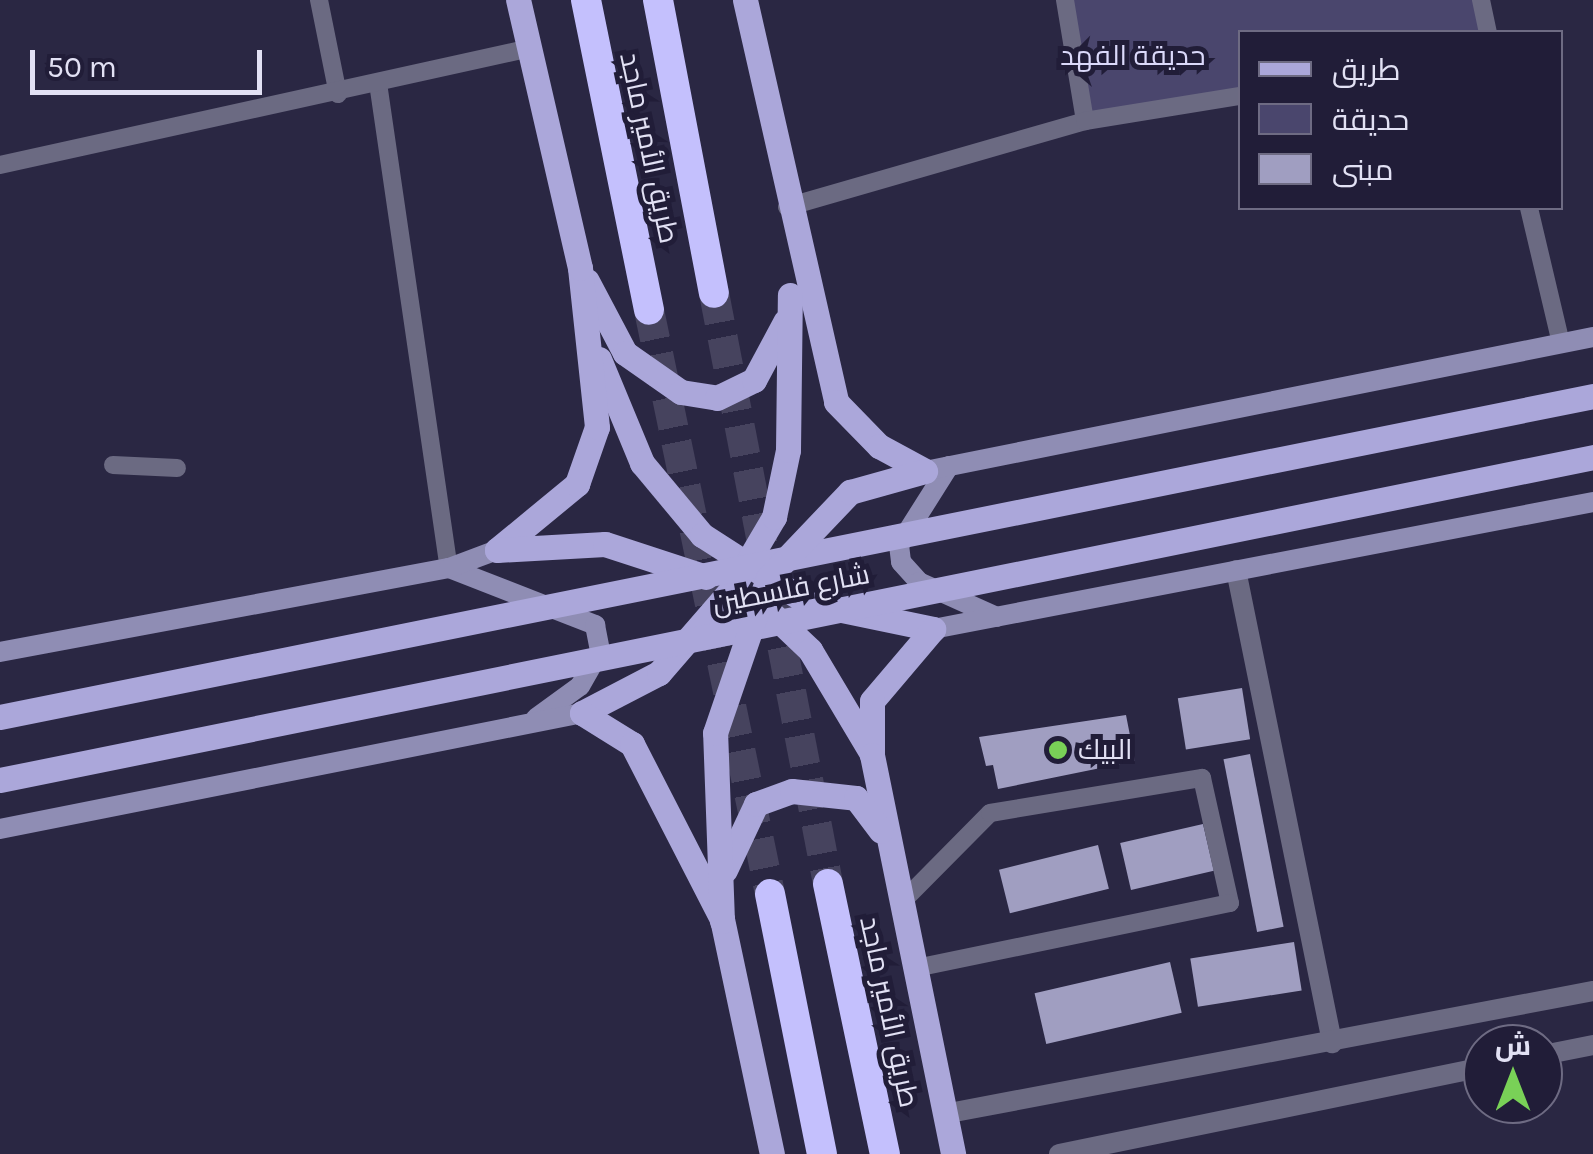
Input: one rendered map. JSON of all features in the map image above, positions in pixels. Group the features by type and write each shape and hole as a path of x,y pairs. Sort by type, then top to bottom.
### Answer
{"highway":[{"name":"طريق الأمير ماجد","path":"586,0 649,310"},
{"name":"طريق الأمير ماجد","path":"658,0 714,293"},
{"name":"طريق الأمير ماجد","path":"828,884 886,1154"},
{"path":"770,894 822,1154"}],"main road":[{"path":"0,652 449,568 497,550 577,484 598,427 580,268 526,49 518,0"},
{"path":"745,0 787,207 836,402 880,446 937,469"},
{"path":"772,1154 722,922 715,733 758,606 758,571 788,450 787,207"},
{"path":"580,268 626,353 656,380 717,398 754,380 782,340 790,295"},
{"path":"586,322 664,498 758,571 808,602 932,629 1593,502"},
{"path":"0,829 582,714 659,673 731,590 850,492 937,469 1593,337"},
{"name":"شارع فلسطين","path":"0,716 1593,396"},
{"name":"شارع فلسطين","path":"0,780 1593,457"},
{"path":"937,469 899,545 901,562 918,582 997,617"},
{"path":"497,550 636,549 731,590 758,606 810,650 872,755"},
{"path":"449,568 595,625 600,651 580,686 531,722"},
{"path":"932,629 872,700 872,755 953,1154"},
{"path":"582,714 632,744 722,922"},
{"path":"722,922 734,840 756,804 792,791 856,798 873,813 894,864"}],"street":[{"path":"1236,570 1332,1043"},
{"path":"944,1114 1593,991"},
{"path":"1563,1051 1593,1045"},
{"path":"1060,1154 1463,1071"}],"lane":[{"path":"319,0 338,94"},
{"path":"1066,0 1085,121"},
{"path":"1481,0 1488,30"},
{"path":"0,165 338,94 526,49"},
{"path":"378,83 449,568"},
{"path":"787,207 1085,121 1238,96"},
{"path":"1529,210 1561,344"},
{"path":"113,465 177,468"},
{"path":"902,902 990,813 1202,778 1230,903 915,968"}],"green space":[{"name":"حديقة الفهد","path":"1065,0 1481,0 1488,30 1238,30 1238,96 1085,121"}],"building":[{"path":"1242,688 1250,739 1186,750 1178,698"},
{"name":"البيك","path":"1126,715 1135,761 998,789 993,765 986,766 979,737"},
{"path":"1250,754 1284,927 1257,932 1223,759"},
{"path":"1203,824 1214,871 1131,890 1120,843"},
{"path":"1098,845 1109,889 1010,913 999,870"},
{"path":"1294,942 1302,990 1198,1007 1190,958"},
{"path":"1170,962 1182,1013 1046,1044 1035,993"}],"tunnel":[{"path":"714,293 765,557"},
{"path":"649,310 770,894"},
{"path":"774,603 828,884"}],"place":[{"name":"البيك","path":"1058,750"}]}
